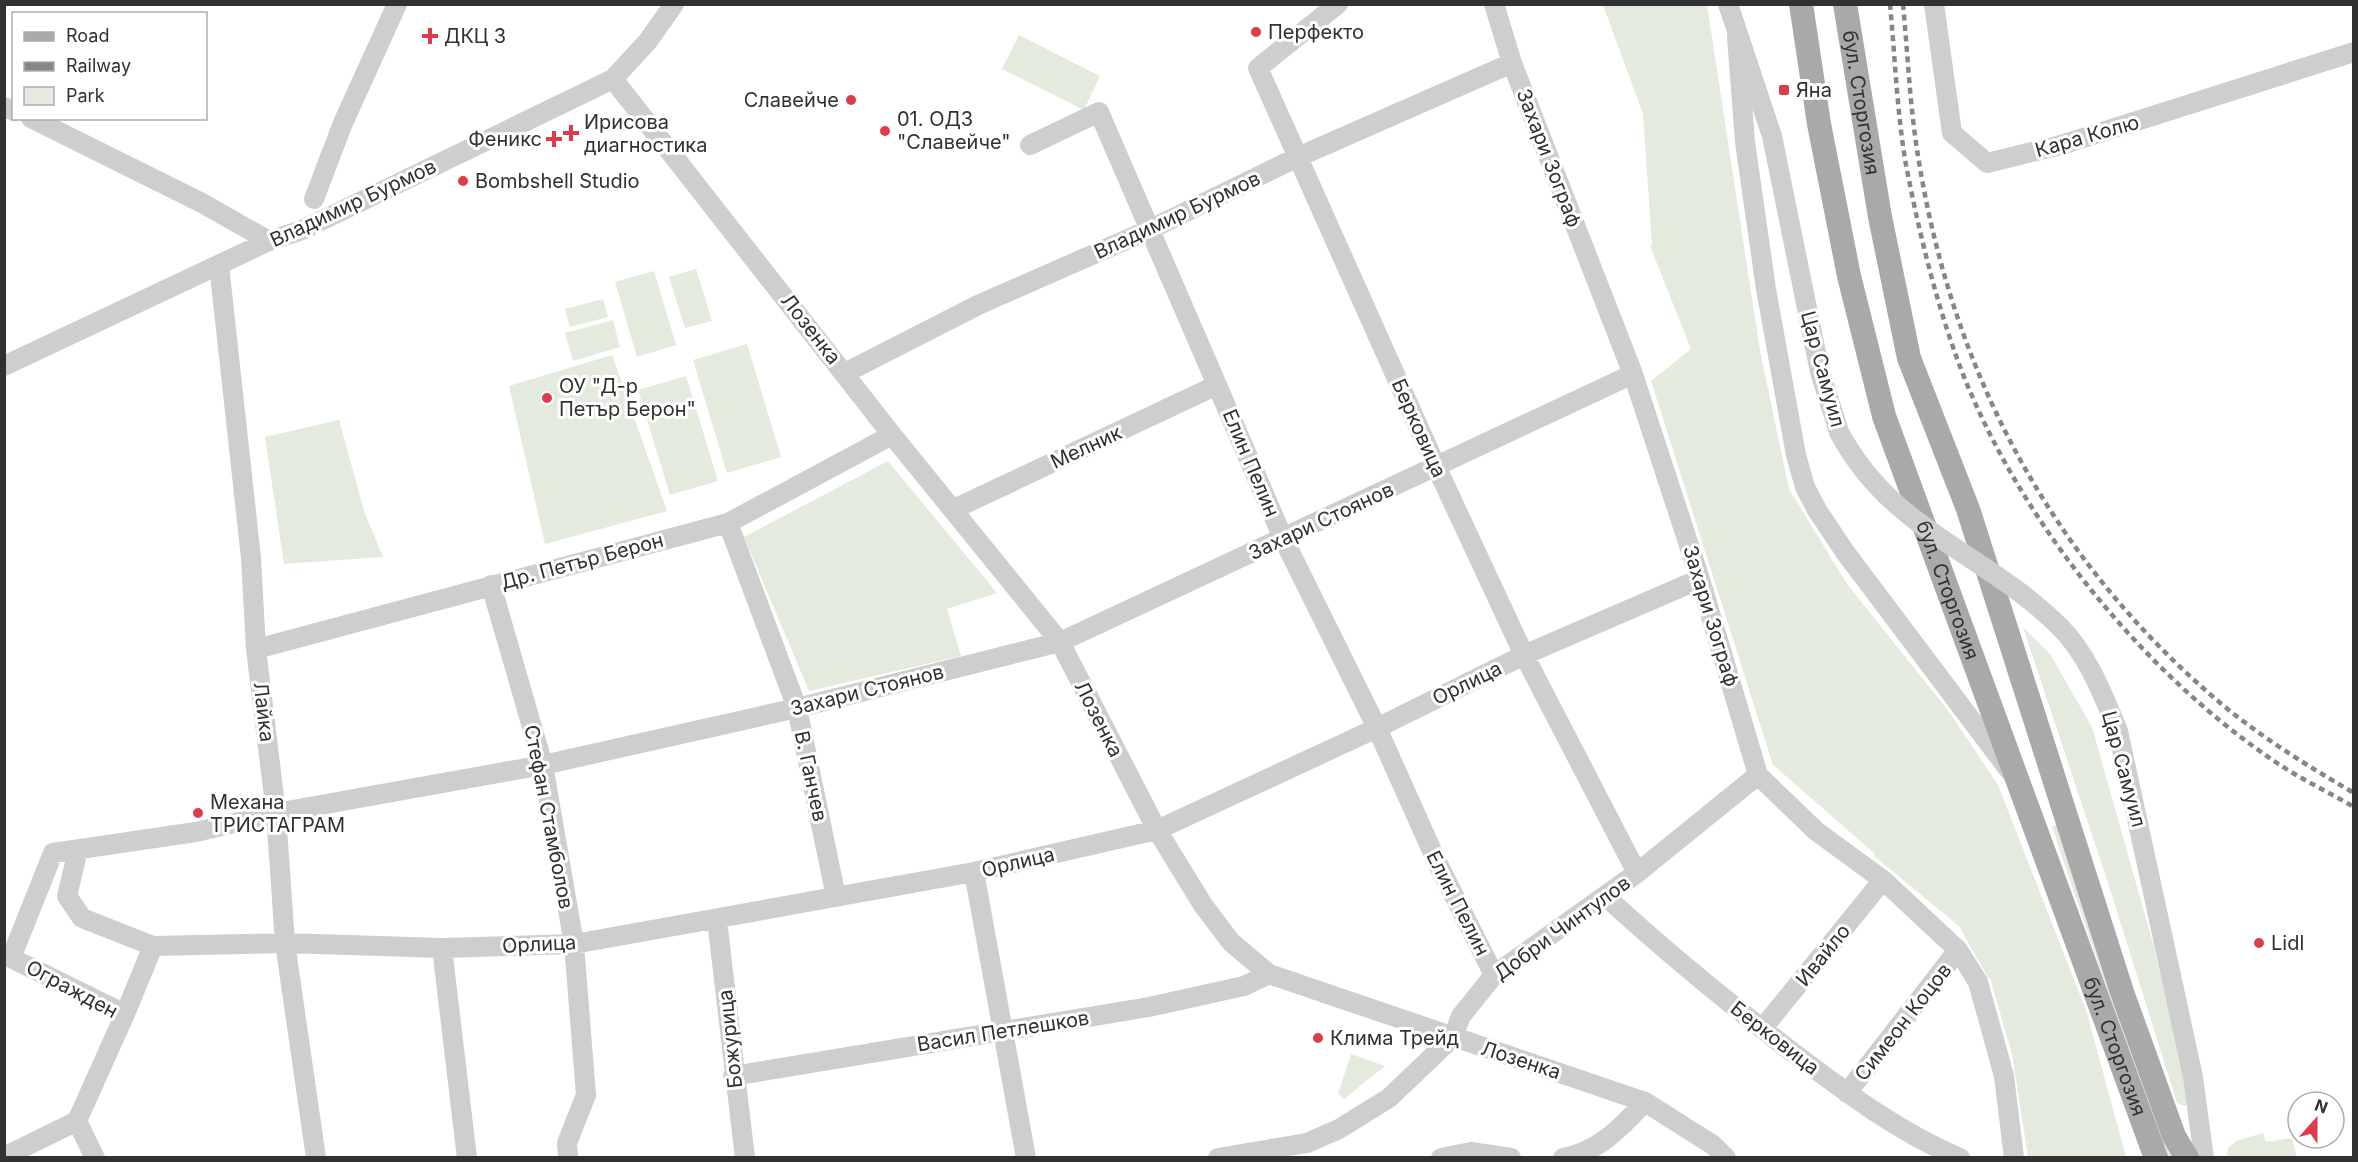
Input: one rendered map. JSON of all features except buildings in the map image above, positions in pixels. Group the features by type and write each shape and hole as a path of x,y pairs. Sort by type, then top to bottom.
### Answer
{"main road":[{"name":"бул. Сторгозия","path":"1801,4 1819,123 1847,265 1884,416 2022,787 2156,1158"},
{"name":"бул. Сторгозия","path":"1845,4 1880,217 1909,358 1968,509 2122,992 2174,1136 2187,1158"}],"street":[{"path":"314,199 343,123 397,4"},
{"name":"Владимир Бурмов","path":"4,366 269,241 302,230 613,79 648,41 674,4"},
{"name":"Берковица","path":"1338,4 1258,68 1436,466 1524,655 1636,873"},
{"name":"Захари Зограф","path":"1494,4 1512,63 1633,374 1700,579 1758,775 1816,831 1883,880 1958,950 1978,982 2004,1076 2014,1158"},
{"name":"Цар Самуил","path":"1728,4 1737,37 1772,136 1820,372 1839,432 1860,469 1892,503 2021,595 2061,628 2090,668 2118,731 2193,1077 2204,1158"},
{"name":"Кара Колю","path":"1935,4 1952,133 1987,163 2061,146 2354,52"},
{"name":"Цар Самуил","path":"1737,37 1744,142 1766,288 1796,455 1805,487 1817,510 1845,552 2022,787"},
{"name":"Владимир Бурмов","path":"845,373 978,305 1151,229 1298,157 1512,63"},
{"name":"Лозенка","path":"613,79 892,435 1060,642 1157,830 1203,905 1231,942 1269,974 1645,1102 1713,1145 1726,1158"},
{"name":"Елин Пелин","path":"1030,145 1100,112 1283,538 1377,728 1437,862 1494,975"},
{"path":"35,120 202,203 269,241"},
{"name":"Лайка","path":"219,266 250,558 256,649 276,813 285,943 316,1158"},
{"name":"Захари Стоянов","path":"53,853 196,832 276,813 543,765 797,708 1060,642 1633,374"},
{"name":"Мелник","path":"954,509 1217,385"},
{"name":"Др. Петър Берон","path":"256,649 728,523 892,435"},
{"name":"В. Ганчев","path":"728,523 797,708 836,897"},
{"name":"Орлица","path":"153,946 285,943 442,948 574,944 974,872 1157,830 1377,728 1524,655 1700,579"},
{"name":"Стефан Стамболов","path":"491,585 543,765 574,944 586,1095 567,1143 568,1158"},
{"name":"Добри Чинтулов","path":"1218,1158 1307,1143 1339,1129 1389,1098 1453,1037 1461,1016 1494,975 1636,873 1758,775"},
{"path":"78,850 67,896 82,918 153,946 125,1014"},
{"name":"Огражден","path":"53,853 8,961 125,1014 77,1120"},
{"path":"974,872 1005,1031 1026,1158"},
{"name":"Ивайло","path":"1762,1029 1883,880"},
{"name":"Берковица","path":"1605,896 1656,943 1847,1094 1933,1146 1960,1158"},
{"name":"Божурица","path":"717,920 733,1076 745,1158"},
{"path":"442,948 468,1158"},
{"name":"Симеон Коцов","path":"1847,1094 1958,950"},
{"name":"Васил Петлешков","path":"733,1076 1149,1007 1244,986 1269,974"},
{"path":"1563,1158 1578,1155 1609,1139 1645,1102"},
{"path":"4,1157 77,1120 95,1158"},
{"path":"1441,1158 1471,1152 1511,1158"}],"green space":[{"path":"1603,5 1707,5 1760,351 1789,489 1847,584 1950,713 1998,785 2087,1013 2126,1157 2028,1157 2012,1054 1990,978 1959,926 1874,856 1875,854 1773,765 1651,381 1691,349 1650,246 1652,245 1643,114"},
{"path":"1019,35 1100,76 1084,110 1002,69"},
{"path":"696,269 712,321 685,328 669,277"},
{"path":"654,271 676,345 637,357 615,282"},
{"path":"603,299 608,317 570,327 565,309"},
{"path":"613,320 620,347 573,361 565,333"},
{"path":"747,344 781,457 727,473 693,360"},
{"path":"612,355 667,511 545,544 509,386"},
{"path":"686,376 718,481 670,495 638,390"},
{"path":"339,420 364,511 383,557 284,564 265,437"},
{"path":"888,461 997,593 947,609 961,656 809,691 744,537"},
{"path":"2023,627 2050,654 2092,727 2154,947 2190,1101 2185,1106 2177,1103 2109,886"},
{"path":"2057,824 2177,1157 2164,1157 2052,827"},
{"path":"1351,1054 1385,1066 1344,1099 1338,1094"},
{"path":"2263,1133 2266,1142 2286,1139 2286,1150 2295,1150 2297,1157 2227,1157 2228,1148 2236,1141"}],"railway":[{"path":"1890,4 1903,145 1927,258 1954,350 1978,409 2008,468 2044,526 2084,581 2128,633 2176,681 2225,725 2277,763 2354,807"},
{"path":"1903,4 1916,142 1936,243 1959,320 1988,395 2023,466 2066,533 2114,597 2169,656 2230,711 2291,754 2354,793"}],"place":[{"name":"Перфекто","path":"1256,32"},
{"name":"ДКЦ 3","path":"430,36"},
{"name":"Яна","path":"1784,90"},
{"name":"Славейче","path":"851,100"},
{"name":"01. ОДЗ \"Славейче\"","path":"885,131"},
{"name":"Ирисова диагностика","path":"571,133"},
{"name":"Феникс","path":"554,139"},
{"name":"Bombshell Studio","path":"463,181"},
{"name":"ОУ \"Д-р Петър Берон\"","path":"547,398"},
{"name":"Механа ТРИСТАГРАМ","path":"198,813"},
{"name":"Lidl","path":"2259,943"},
{"name":"Клима Трейд","path":"1318,1038"}]}
